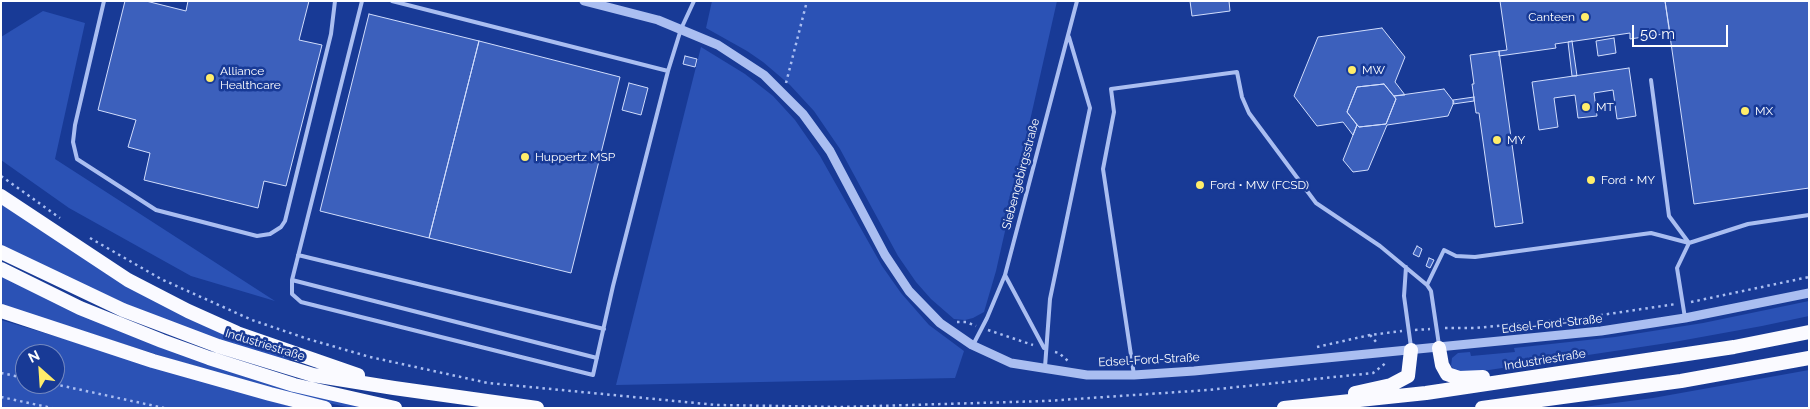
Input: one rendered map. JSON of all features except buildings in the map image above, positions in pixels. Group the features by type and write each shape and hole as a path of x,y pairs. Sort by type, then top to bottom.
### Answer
{"highway":[{"path":"1,196 128,280 188,311 238,333 394,388"},
{"name":"Industriestraße","path":"1,252 123,310 218,346 313,375 537,408"},
{"path":"1,269 80,308 209,358 294,384 395,408"},
{"path":"1,311 153,361 325,408"},
{"name":"Industriestraße","path":"1284,408 1426,393 1734,347 1809,332"},
{"path":"1440,348 1442,365 1447,374 1459,378 1559,373"},
{"path":"1279,408 1391,385 1408,376 1411,350"},
{"path":"1482,408 1681,381 1809,358"}],"street":[{"name":"Edsel-Ford-Straße","path":"584,1 658,20 680,29 718,45 764,75 803,114 830,151 885,255 909,291 940,323 972,345 1011,363 1087,375 1134,375 1386,353 1601,332 1685,318 1809,293"}],"lane":[{"path":"104,1 75,125 73,142 76,159 156,210 258,236 270,234 281,227 285,221 331,34 335,1"},
{"path":"362,1 292,280 292,294 301,302 593,375 668,71 680,29 694,1"},
{"path":"392,1 668,71"},
{"name":"Siebengebirgsstraße","path":"972,345 987,318 1005,275 1077,2"},
{"path":"1045,369 1050,299 1090,108 1068,35"},
{"path":"1134,375 1103,169 1114,112 1111,89 1237,72 1242,98 1249,113 1316,203 1380,246 1427,285 1431,291 1440,348"},
{"path":"1651,80 1669,216 1689,243"},
{"path":"1427,285 1444,250 1456,256 1475,257 1652,233 1689,243 1748,224 1809,215"},
{"path":"1685,318 1677,268 1689,243"},
{"path":"298,255 604,329"},
{"path":"1406,267 1404,296 1411,350"},
{"path":"1005,275 1045,349"},
{"path":"292,280 597,358"}],"path":[{"path":"780,79 786,85 807,1"},
{"path":"1,176 66,221"},
{"path":"90,237 161,279 252,320 370,357 488,383 717,405 842,407 1026,402 1208,390 1373,373 1387,363 1386,353"},
{"path":"1310,350 1370,334 1545,322 1682,304 1809,277"},
{"path":"955,322 966,322 1059,353 1066,360 1074,363"},
{"path":"1,373 15,376"},
{"path":"65,386 164,408"},
{"path":"1,397 52,408"}],"shaded area":[{"path":"712,1 1057,1 996,271 984,312 965,320 954,319 931,299 916,282 898,256 840,149 814,111 790,85 763,62 706,28"},
{"path":"43,11 85,23 55,159 275,301 191,276 69,208 1,160 1,37"},
{"path":"701,47 745,74 773,96 795,120 820,156 882,266 901,293 929,325 964,351 955,378 616,385"},
{"path":"1,204 247,343 290,359 288,362 241,348 155,317 1,247"},
{"path":"1,276 359,406 359,408 351,408 298,396 174,360 1,305"},
{"path":"1809,301 1809,316 1674,342 1489,370 1456,371 1451,366 1452,358 1458,353 1470,352 1471,356 1515,352 1514,348 1615,337 1703,323"},
{"path":"1,320 296,408 1,408"},
{"path":"1809,370 1809,408 1576,408 1653,398"}],"place":[{"name":"Canteen","path":"1585,17"},
{"name":"MW","path":"1352,70"},
{"name":"Alliance Healthcare","path":"210,78"},
{"name":"MT","path":"1586,107"},
{"name":"MX","path":"1745,111"},
{"name":"MY","path":"1497,140"},
{"name":"Huppertz MSP","path":"525,157"},
{"name":"Ford • MY","path":"1591,180"},
{"name":"Ford • MW (FCSD)","path":"1200,185"}]}
